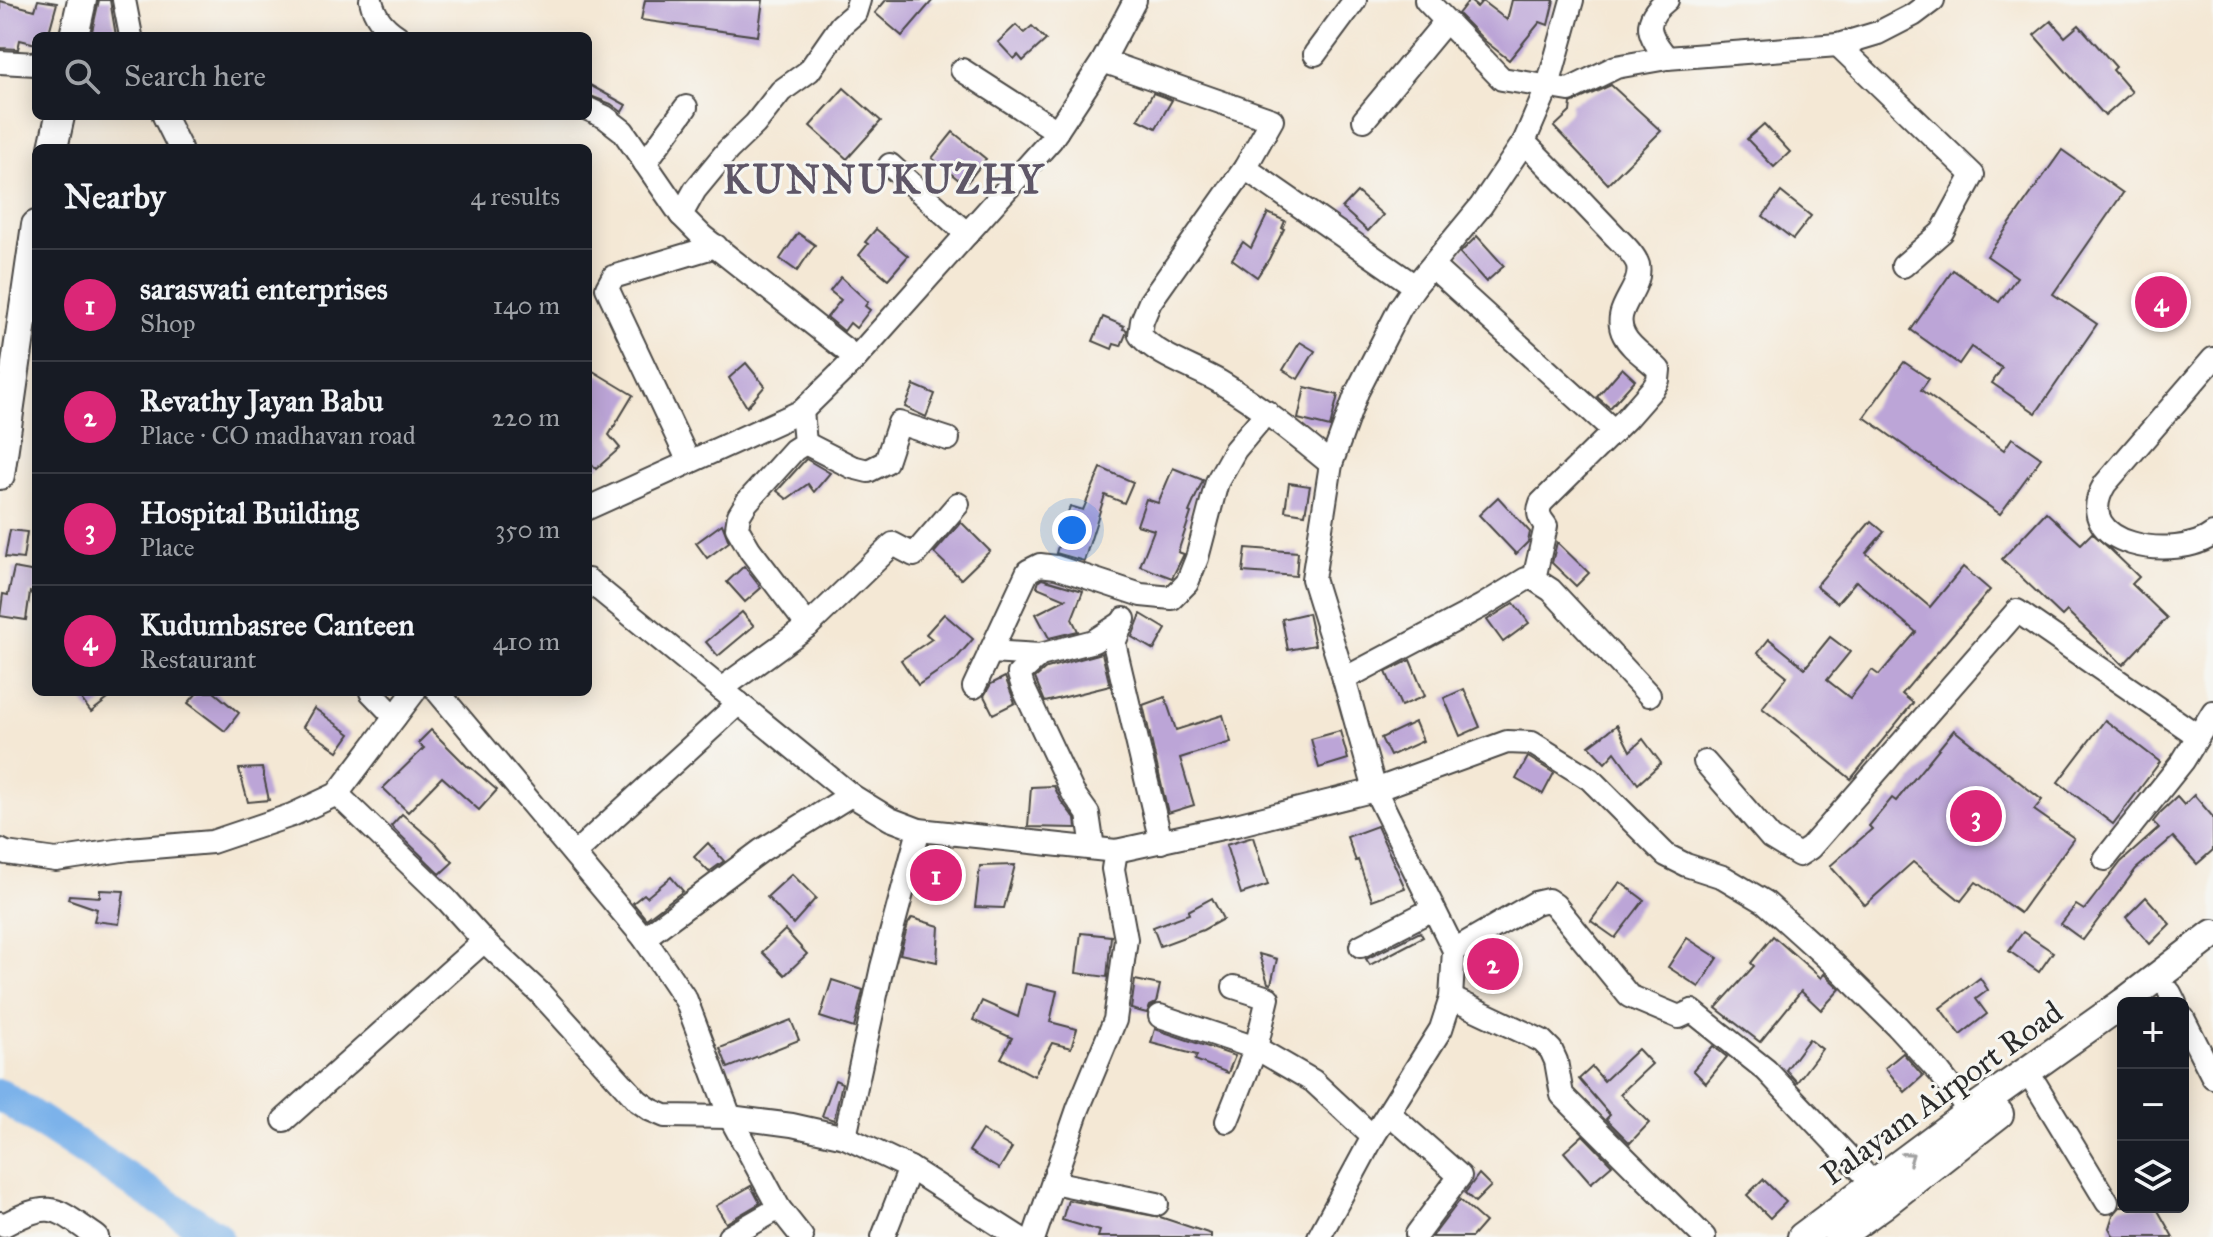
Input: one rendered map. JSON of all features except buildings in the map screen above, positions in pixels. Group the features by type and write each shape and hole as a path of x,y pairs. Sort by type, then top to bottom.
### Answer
{"main road":[{"path":"75,32 82,0"},
{"path":"54,144 59,120"},
{"path":"0,475 32,253"},
{"name":"Palayam Airport Road","path":"2131,997 2213,934"},
{"path":"2170,997 2213,957"},
{"name":"Palayam Airport Road","path":"1838,1237 1884,1204 1976,1119 2117,1008"},
{"name":"Palayam Airport Road","path":"1802,1237 1873,1183 2036,1085 2117,1029"}],"street":[{"path":"124,0 130,32"},
{"path":"371,0 381,23 392,32"},
{"path":"681,215 695,190 728,150 755,124 781,91 809,71 841,25 855,13 859,0"},
{"path":"592,506 802,411 856,358 1057,131 1103,61 1135,0"},
{"path":"1315,54 1355,0"},
{"path":"1426,0 1502,79 1569,90 1616,67 1667,58 1838,45 1878,33 1913,15 1933,0"},
{"path":"1319,1237 1373,1137 1441,1029 1451,998 1454,950 1375,790 1313,579 1331,464 1357,392 1400,308 1481,206 1524,142 1548,86 1572,0"},
{"path":"1667,0 1654,11 1649,24 1653,40 1667,58"},
{"path":"1364,120 1446,21"},
{"path":"1838,45 1973,175 1942,232 1903,266"},
{"path":"1103,61 1272,120 1245,168 1150,302 1140,335 1150,347 1219,382 1267,412 1331,464"},
{"path":"0,62 32,64"},
{"path":"962,70 1057,131"},
{"path":"645,163 686,107"},
{"path":"592,111 623,131 681,215 856,358"},
{"path":"166,120 178,144"},
{"path":"1524,142 1578,195 1638,264 1636,283 1621,314 1621,326 1635,349 1659,370 1654,387 1541,503 1538,511 1546,526 1534,579"},
{"path":"890,165 967,234"},
{"path":"1245,168 1415,286"},
{"path":"689,462 607,288 613,277 716,246"},
{"path":"1433,267 1614,431"},
{"path":"2213,359 2105,484 2096,508 2101,525 2111,534 2149,549 2207,539 2213,534"},
{"path":"802,411 805,443"},
{"path":"974,687 1028,571 1040,565 1056,567 1141,595 1172,598 1187,583 1197,558 1217,482 1235,450 1267,412"},
{"path":"805,443 840,462 868,471 886,462 899,423 948,439"},
{"path":"805,443 794,450 747,502 739,515 737,528 808,626"},
{"path":"574,854 730,696 893,544 914,555 958,504"},
{"path":"1344,679 1482,606 1526,579 1534,579 1551,590 1649,695"},
{"path":"592,583 851,795 890,819 919,830 1116,851 1375,790 1507,742 1532,743 1590,779 1666,855 1723,877 1765,902 1897,1026 1976,1119"},
{"path":"1141,595 1120,624 1114,643 1161,842"},
{"path":"1705,762 1771,838 1799,855 1810,848 2017,611 2198,736"},
{"path":"990,652 1040,655 1094,641 1120,624"},
{"path":"1040,655 1019,674 1073,793 1088,814 1093,848"},
{"path":"375,696 395,717"},
{"path":"0,850 56,860 129,849 212,842 292,815 337,794 411,696"},
{"path":"441,696 644,938 686,1000 730,1117 779,1208 802,1237"},
{"path":"2105,859 2183,761 2213,712"},
{"path":"337,794 540,993 644,1105 665,1116 730,1117 792,1125 845,1137 910,1168 1018,1237"},
{"path":"644,938 762,850 851,795"},
{"path":"845,1137 882,967 919,830"},
{"path":"1034,1237 1078,1109 1115,1020 1126,939 1113,869 1116,851"},
{"path":"1454,950 1535,903 1548,900 1629,996 1679,1017 1692,1011 1766,1070 1873,1183"},
{"path":"1361,946 1433,909"},
{"path":"284,1120 484,941"},
{"path":"1227,1121 1256,1048 1268,998 1234,987"},
{"path":"1451,998 1542,1041 1556,1061 1562,1095 1704,1237"},
{"path":"1160,1016 1256,1048 1313,1081 1373,1137"},
{"path":"2189,1030 2213,1077"},
{"path":"2036,1085 2107,1202"},
{"path":"1389,1113 1460,1176 1417,1234"},
{"path":"883,1237 910,1168"},
{"path":"1053,1182 1157,1204"},
{"path":"729,1237 779,1208"},
{"path":"1,1227 29,1211 44,1209 62,1213 97,1237"}],"waterway":[{"path":"0,1095 217,1237"}],"place":[{"name":"Kudumbasree Canteen","path":"2161,302"},
{"name":"Hospital Building","path":"1976,816"},
{"name":"saraswati enterprises","path":"936,875"},
{"name":"Revathy Jayan Babu","path":"1493,964"}],"district":[{"name":"KUNNUKUZHY","path":"884,179"}]}
